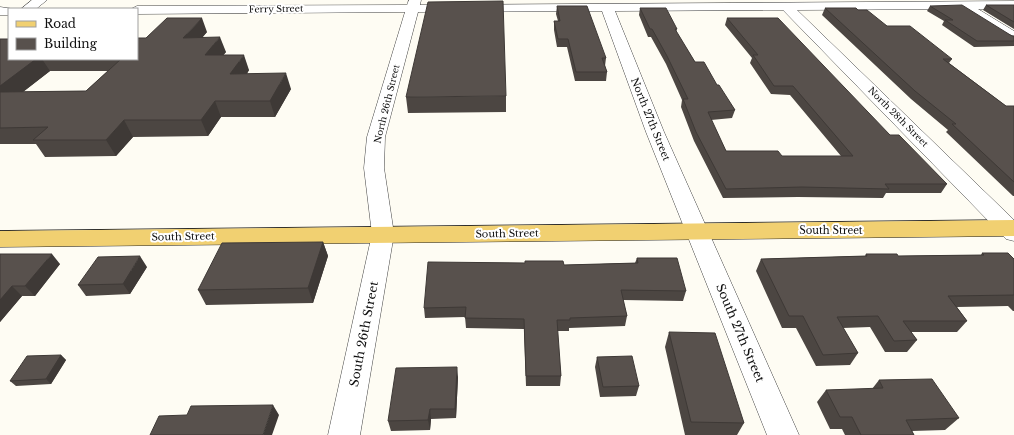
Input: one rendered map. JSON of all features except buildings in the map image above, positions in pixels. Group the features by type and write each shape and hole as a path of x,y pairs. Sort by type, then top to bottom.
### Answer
{"main road":[{"name":"South Street","path":"0,239 697,231 1012,230"}],"street":[{"path":"29,8 41,0"},
{"path":"227,10 236,0"},
{"name":"Ferry Street","path":"138,10 227,10 414,4 607,7 1014,5"},
{"name":"North 26th Street","path":"383,234 374,168 376,138 414,4"},
{"name":"North 28th Street","path":"786,6 1012,230"},
{"path":"964,6 1014,37"},
{"name":"North 27th Street","path":"607,7 655,132 697,231"},
{"name":"South 27th Street","path":"697,231 783,435"},
{"name":"South 26th Street","path":"344,435 383,234"}]}
